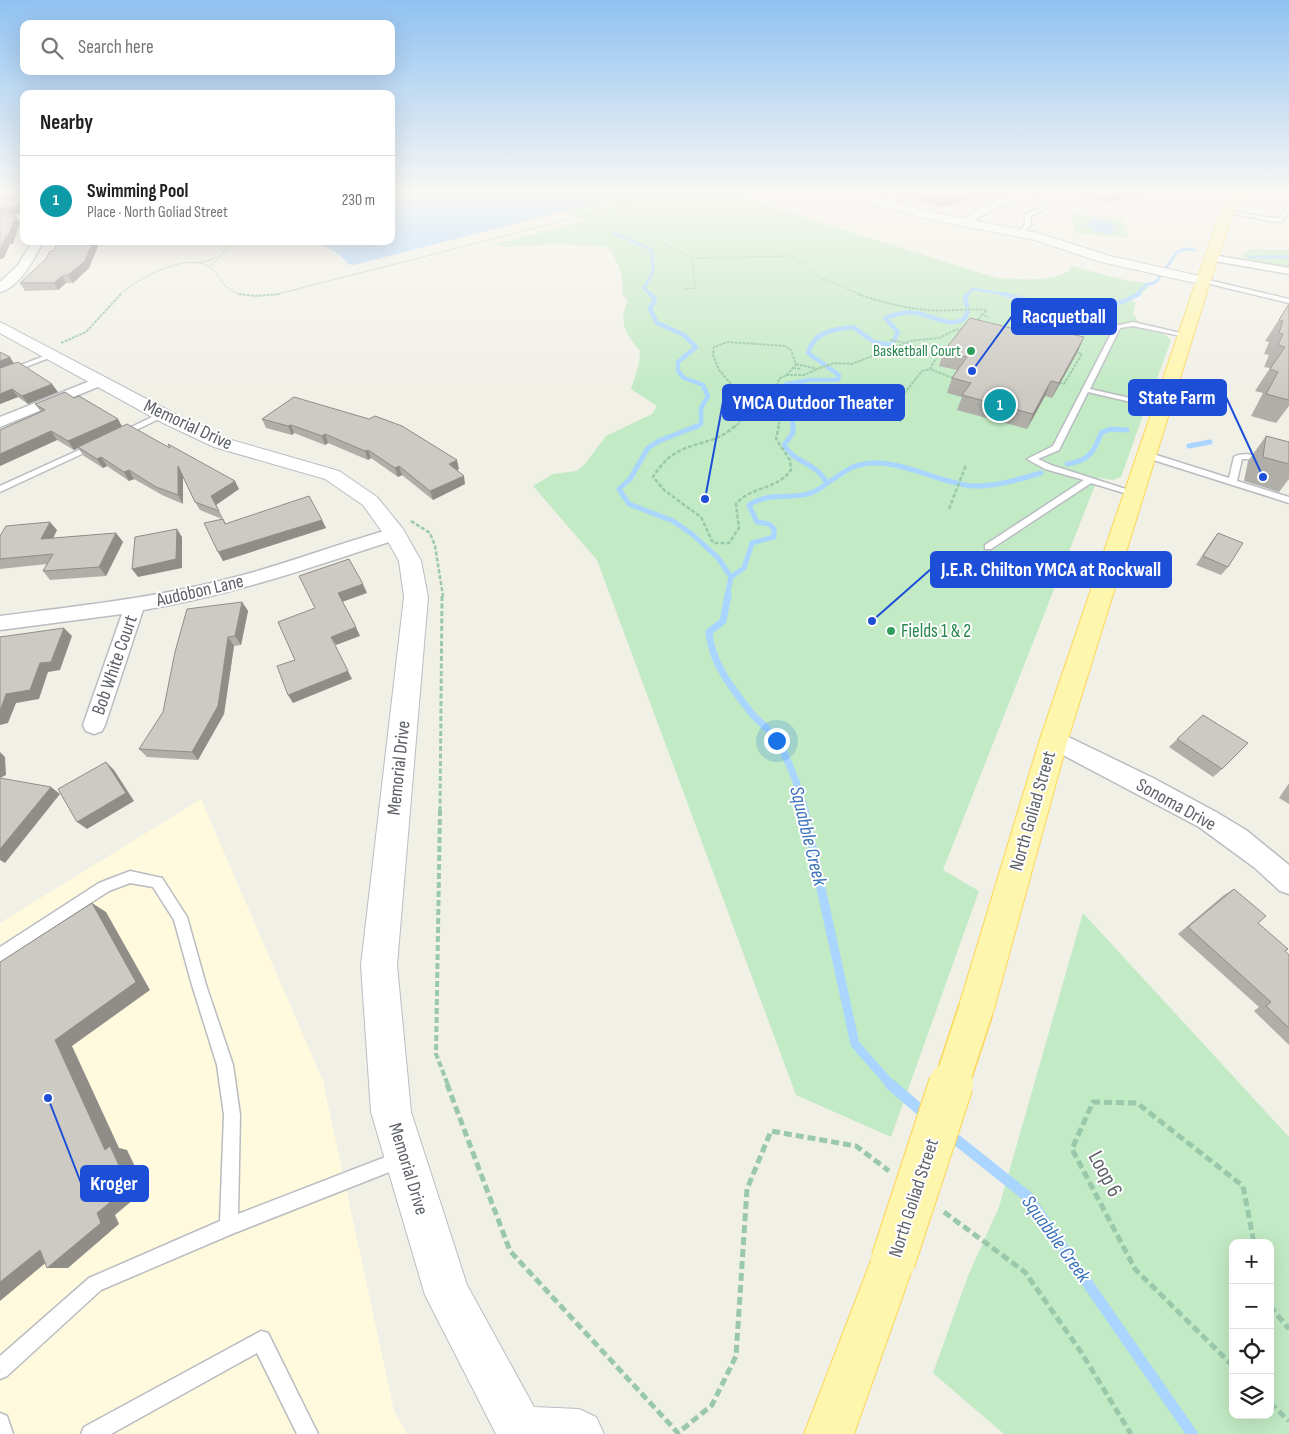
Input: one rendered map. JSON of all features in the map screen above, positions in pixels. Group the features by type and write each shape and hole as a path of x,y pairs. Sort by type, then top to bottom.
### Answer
{"main road":[{"name":"North Goliad Street","path":"829,1434 894,1261 976,1009 1054,740 1212,258"}],"street":[{"path":"0,288 30,258"},
{"path":"1074,258 1085,262 1203,284"},
{"path":"1102,258 1146,272"},
{"path":"1212,258 1289,271"},
{"name":"Memorial Drive","path":"0,328 58,350 100,381 163,415 221,443 332,475 370,501 401,526 410,561 416,597 379,965 391,1112 448,1296 522,1433 579,1434"},
{"path":"0,422 100,381"},
{"name":"Audobon Lane","path":"0,623 135,605 207,591 290,568 401,526"},
{"name":"Bob White Court","path":"94,725 135,605"},
{"name":"Sonoma Drive","path":"1054,740 1203,818 1271,864 1289,882"}],"lane":[{"path":"1203,284 1289,301"},
{"path":"1134,493 1048,467 1031,459 1056,448 1118,326 1132,324 1186,335"},
{"path":"0,375 58,350"},
{"path":"1087,390 1162,408"},
{"path":"108,440 163,415"},
{"path":"0,489 99,444"},
{"path":"1147,455 1233,481 1242,487 1289,500"},
{"path":"1233,481 1238,457 1250,457 1289,467"},
{"path":"988,547 1090,480"},
{"path":"0,955 104,887 130,877 157,882 180,917 199,985 225,1065 232,1115 229,1226"},
{"path":"0,1369 95,1284 229,1226 404,1158"},
{"path":"91,1434 261,1340 308,1434"},
{"path":"0,1423 3,1434"}],"path":[{"path":"211,266 217,258"},
{"path":"58,350 94,325 114,300 146,276 172,267 197,264 217,258"},
{"path":"197,264 211,266 224,286 247,297 276,295 420,258"},
{"path":"683,289 695,288 691,261 692,258 696,258"},
{"path":"794,258 818,276 860,296 914,309 985,309 987,310 972,326 980,328"},
{"path":"982,315 989,317"},
{"path":"785,376 804,375 832,364 859,363 906,343 938,338 955,330 971,327"},
{"path":"890,340 906,343 939,356"},
{"path":"744,342 785,346 791,350 796,364 785,376 779,379 777,386 783,395 784,405 776,439 790,460 791,470 782,480 740,497 736,504 739,528 734,538 729,543 713,543 707,534 707,525 700,517 658,486 652,477 674,452 726,435 748,415 749,402 715,363 713,352 717,344 744,342"},
{"path":"1055,382 1064,384 1082,354 1072,351"},
{"path":"900,422 901,418 888,414 922,371 930,369 936,358 933,354"},
{"path":"796,364 818,369"},
{"path":"793,368 801,369"},
{"path":"930,369 937,374 956,380"},
{"path":"949,509 958,489 958,479 966,465"},
{"path":"401,526 430,533 435,546 444,606 436,1054 510,1251 678,1433 712,1405 736,1356 747,1189 771,1132 856,1146 894,1175"},
{"name":"Loop 6","path":"1229,1362 1135,1269 1072,1149 1093,1102 1137,1103 1242,1186 1253,1239"},
{"path":"940,1209 1025,1272 1081,1352 1130,1434"},
{"path":"1274,1311 1289,1329"},
{"path":"1274,1407 1289,1421"}],"shaded area":[{"path":"201,799 323,1081 394,1411 407,1434 0,1434 0,923"}],"green space":[{"path":"615,258 933,258 997,278 1025,279 1043,279 1060,275 1069,271 1071,266 1129,281 1149,283 1147,289 1132,300 1136,302 1133,314 1145,330 1165,335 1171,340 1151,396 1147,399 1130,398 1128,404 1143,411 1143,415 1121,477 1113,480 1098,478 943,870 979,891 891,1137 796,1095 597,560 533,486 553,474 577,471 585,464 606,436 652,414 657,406 631,389 639,364 640,351 625,328 623,315 628,301 622,293 620,268"},
{"path":"1245,258 1289,258 1289,267 1252,261"},
{"path":"1083,913 1289,1137 1289,1434 1004,1434 933,1373 968,1276 999,1207"}],"water":[{"path":"342,258 381,258 354,265 348,264"}],"building":[{"path":"46,258 86,258 68,275 62,276 54,283 20,283"},
{"path":"1289,304 1289,400 1266,394 1278,372 1270,369 1285,347 1278,345 1283,334 1279,333 1283,321 1279,320"},
{"path":"970,318 1031,333 1034,328 1043,330 1045,328 1084,337 1059,383 1051,381 1033,414 962,395 971,383 952,378 967,357 944,351"},
{"path":"0,352 10,357 0,361"},
{"path":"18,362 52,384 22,396 12,389 0,394 0,368"},
{"path":"65,392 74,398 79,396 118,419 68,441 51,431 0,454 0,430 45,410 35,404"},
{"path":"294,397 369,419 375,416 402,426 457,460 449,464 464,476 430,491 399,466 395,468 368,450 365,451 325,434 322,436 291,425 288,426 262,419"},
{"path":"127,424 235,481 211,496 219,511 195,502 178,466 178,495 156,487 129,470 124,472 101,457 97,459 78,447"},
{"path":"1266,436 1289,442 1289,464 1263,457"},
{"path":"309,496 322,520 218,552 204,523 223,519 225,524"},
{"path":"50,522 41,539 116,533 99,567 43,571 53,554 0,559 0,536 6,526"},
{"path":"177,529 176,559 132,569 135,537"},
{"path":"1218,533 1243,543 1228,567 1203,556"},
{"path":"349,559 363,584 338,593 356,627 331,637 348,671 288,695 277,666 295,660 278,622 315,608 299,576"},
{"path":"242,602 235,636 228,637 218,706 192,752 139,749 163,712 175,652 187,609"},
{"path":"64,628 51,662 40,663 30,690 6,694 0,711 0,637"},
{"path":"1203,715 1248,743 1222,769 1177,739"},
{"path":"106,762 126,793 77,822 58,789"},
{"path":"0,778 51,787 0,849"},
{"path":"1234,889 1266,916 1258,923 1288,949 1285,951 1289,955 1289,1028 1266,1006 1271,1002 1188,927"},
{"path":"92,903 136,982 55,1040 105,1150 110,1146 129,1187 97,1213 101,1223 47,1268 40,1250 0,1282 0,962"}],"waterway":[{"name":"Squabble Creek","path":"652,258 653,271 644,288 655,299 650,309 657,323 684,335 696,347 678,362 678,371 684,378 703,385 708,396 701,408 701,424 695,428"},
{"path":"1136,295 1146,285 1156,282 1173,258"},
{"path":"967,306 965,297 973,289 1010,295"},
{"path":"1002,294 1079,316 1094,307 1122,302 1139,294"},
{"path":"793,428 792,414 806,409 809,405 802,396 785,386 786,384 810,380 838,380 839,375 808,353 814,340 819,336 839,329 853,327 874,342 892,345 898,332 885,318 900,313 912,312 953,322 965,318 968,311"},
{"name":"Squabble Creek","path":"697,426 659,441 648,448 630,479 619,489 629,504 673,521 692,534 718,558 731,577"},
{"path":"793,428 793,433 784,445 794,456 817,471 827,483"},
{"path":"1067,464 1080,461 1089,455 1096,446 1101,433 1110,429 1127,430"},
{"path":"1189,446 1210,442"},
{"path":"827,483 846,470 867,463 897,466 959,484 973,486 999,484 1041,473"},
{"path":"731,577 744,568 752,543 774,537 774,529 769,524 757,522 749,505 769,497 808,494 827,483"},
{"name":"Squabble Creek","path":"727,596 731,577"},
{"name":"Squabble Creek","path":"728,595 723,621 709,632 714,655 738,696 777,741 792,771 805,811"},
{"name":"Squabble Creek","path":"804,810 855,1044 890,1084"},
{"name":"Squabble Creek","path":"890,1084 925,1114"},
{"name":"Squabble Creek","path":"949,1134 1027,1196 1192,1434"}],"place":[{"name":"Basketball Court","path":"971,351"},
{"name":"Racquetball","path":"972,371"},
{"name":"Swimming Pool","path":"1000,405"},
{"name":"State Farm","path":"1263,477"},
{"name":"YMCA Outdoor Theater","path":"705,499"},
{"name":"J.E.R. Chilton YMCA at Rockwall","path":"872,621"},
{"name":"Fields 1 & 2","path":"891,631"},
{"name":"Kroger","path":"48,1098"}]}
